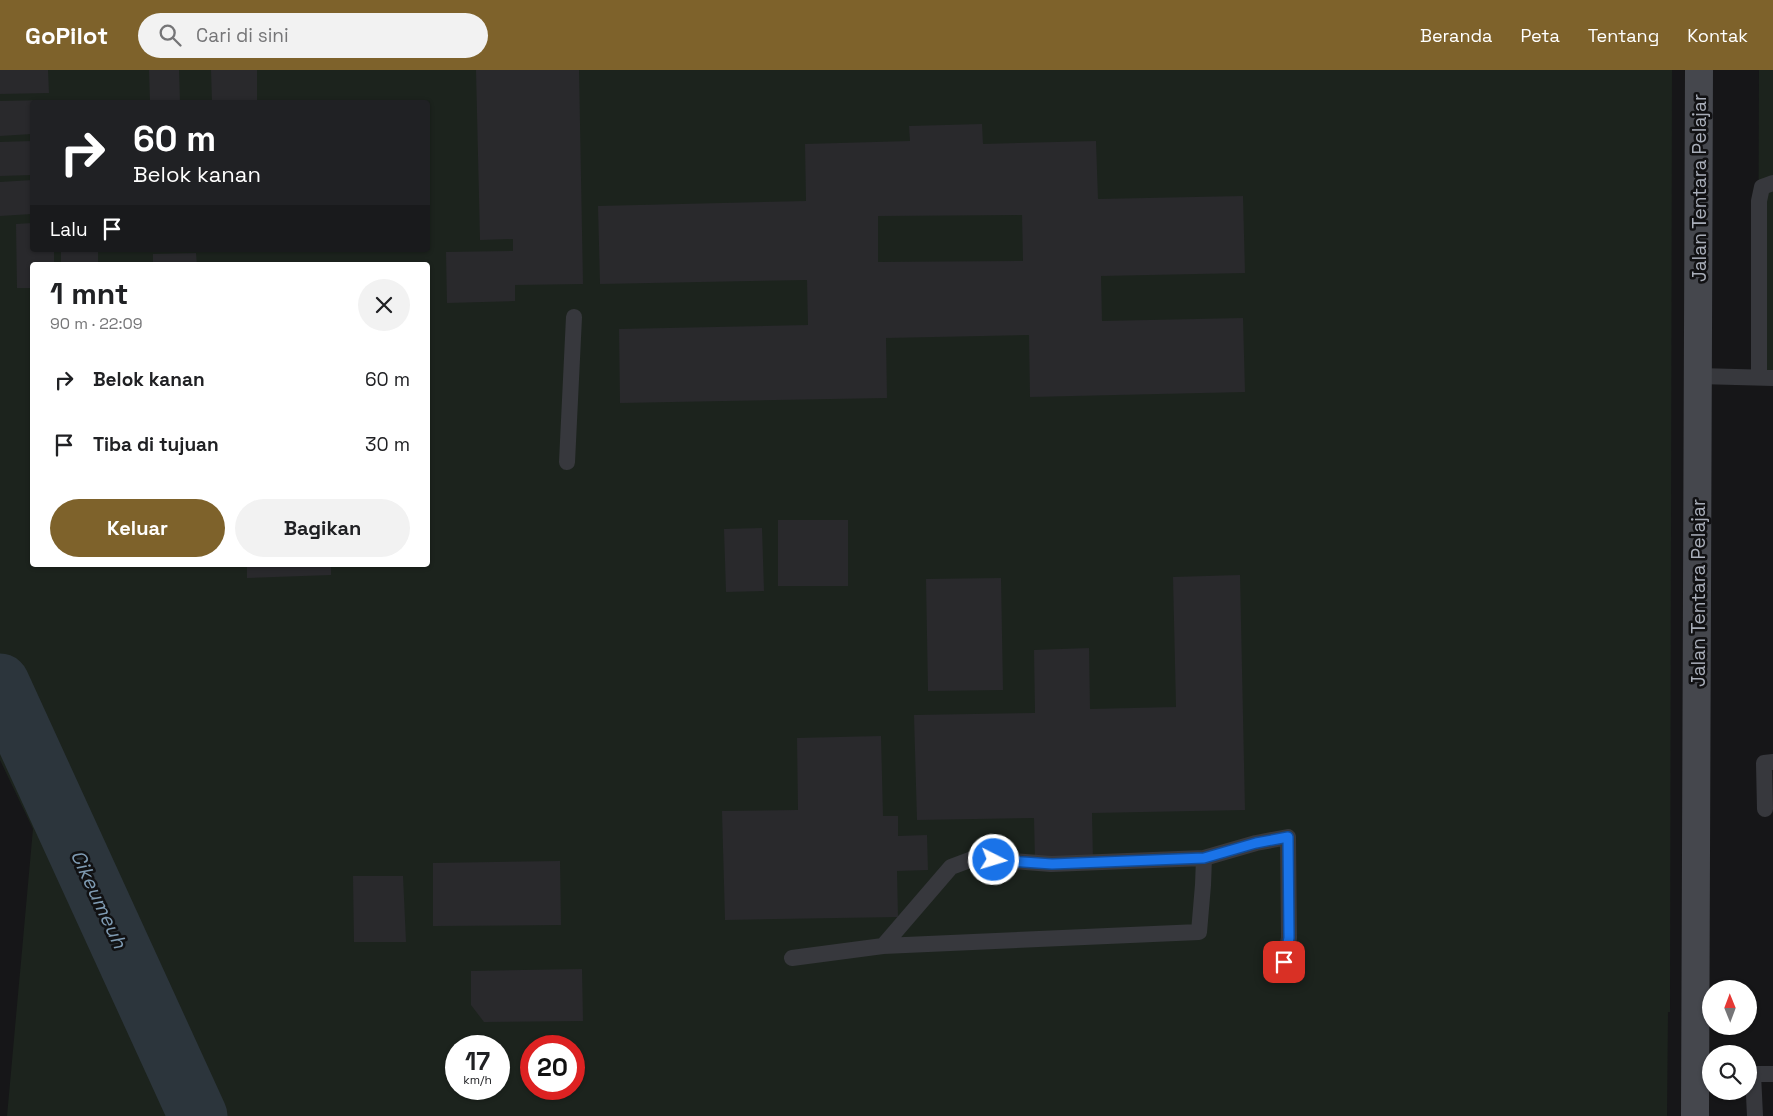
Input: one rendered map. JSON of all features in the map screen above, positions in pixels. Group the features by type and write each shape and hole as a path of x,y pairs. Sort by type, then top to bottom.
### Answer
{"main road":[{"name":"Jalan Tentara Pelajar","path":"1699,70 1698,376 1703,1045"},
{"name":"Jalan Tentara Pelajar","path":"1695,1116 1702,1081"}],"lane":[{"path":"1698,376 1766,377 1759,201 1762,187 1773,183"},
{"path":"567,462 574,317"},
{"path":"1765,808 1764,763 1773,762"},
{"path":"883,946 952,867 975,858 1052,864 1204,858 1256,843 1288,837 1289,938 1284,962"},
{"path":"792,958 883,946 1199,932 1204,858"},
{"path":"1757,1074 1773,1074"},
{"path":"1753,1100 1755,1116"}],"shaded area":[{"path":"0,70 1672,70 1670,1012 1668,1012 1667,1116 7,1116 33,829 0,760"},
{"path":"1759,70 1773,70 1773,375 1758,375"}],"building":[{"path":"0,70 48,70 49,93 0,94"},
{"path":"149,70 179,70 180,100 150,100"},
{"path":"211,70 257,70 257,100 212,100"},
{"path":"476,70 579,70 583,284 515,285 515,301 447,303 446,252 513,251 513,239 480,240"},
{"path":"30,100 30,134 0,136 0,101"},
{"path":"982,124 983,144 1096,141 1098,199 1243,196 1245,273 1101,276 1102,321 1243,318 1245,392 1030,397 1029,335 886,338 887,398 620,403 619,329 808,325 807,280 600,284 598,206 806,201 805,144 910,141 909,126","holes":["1022,215 1023,261 878,262 878,216"]},
{"path":"30,141 30,175 0,176 0,142"},
{"path":"30,180 30,214 0,216 0,182"},
{"path":"30,223 30,252 54,252 54,262 30,262 30,288 17,288 16,224"},
{"path":"61,252 98,252 98,262 61,262"},
{"path":"196,253 197,262 153,262 153,254"},
{"path":"778,520 848,520 848,586 778,586"},
{"path":"762,528 764,591 726,592 724,529"},
{"path":"247,567 331,567 331,575 247,578"},
{"path":"1240,575 1245,810 1092,813 1093,861 1035,862 1034,818 917,820 914,715 1035,713 1034,650 1089,648 1090,709 1176,707 1173,577"},
{"path":"1001,578 1003,690 928,691 926,579"},
{"path":"881,736 883,816 898,816 898,836 927,835 928,870 897,871 898,917 725,920 722,811 798,810 797,738"},
{"path":"560,861 561,925 433,926 433,863"},
{"path":"353,876 403,876 406,942 354,942"},
{"path":"582,969 583,1021 484,1022 471,1005 471,971"}],"waterway":[{"name":"Cikeumeuh","path":"0,683 198,1116"}],"route":[{"path":"994,860 1052,864 1204,858 1256,843 1288,837 1289,938 1284,962"}]}
